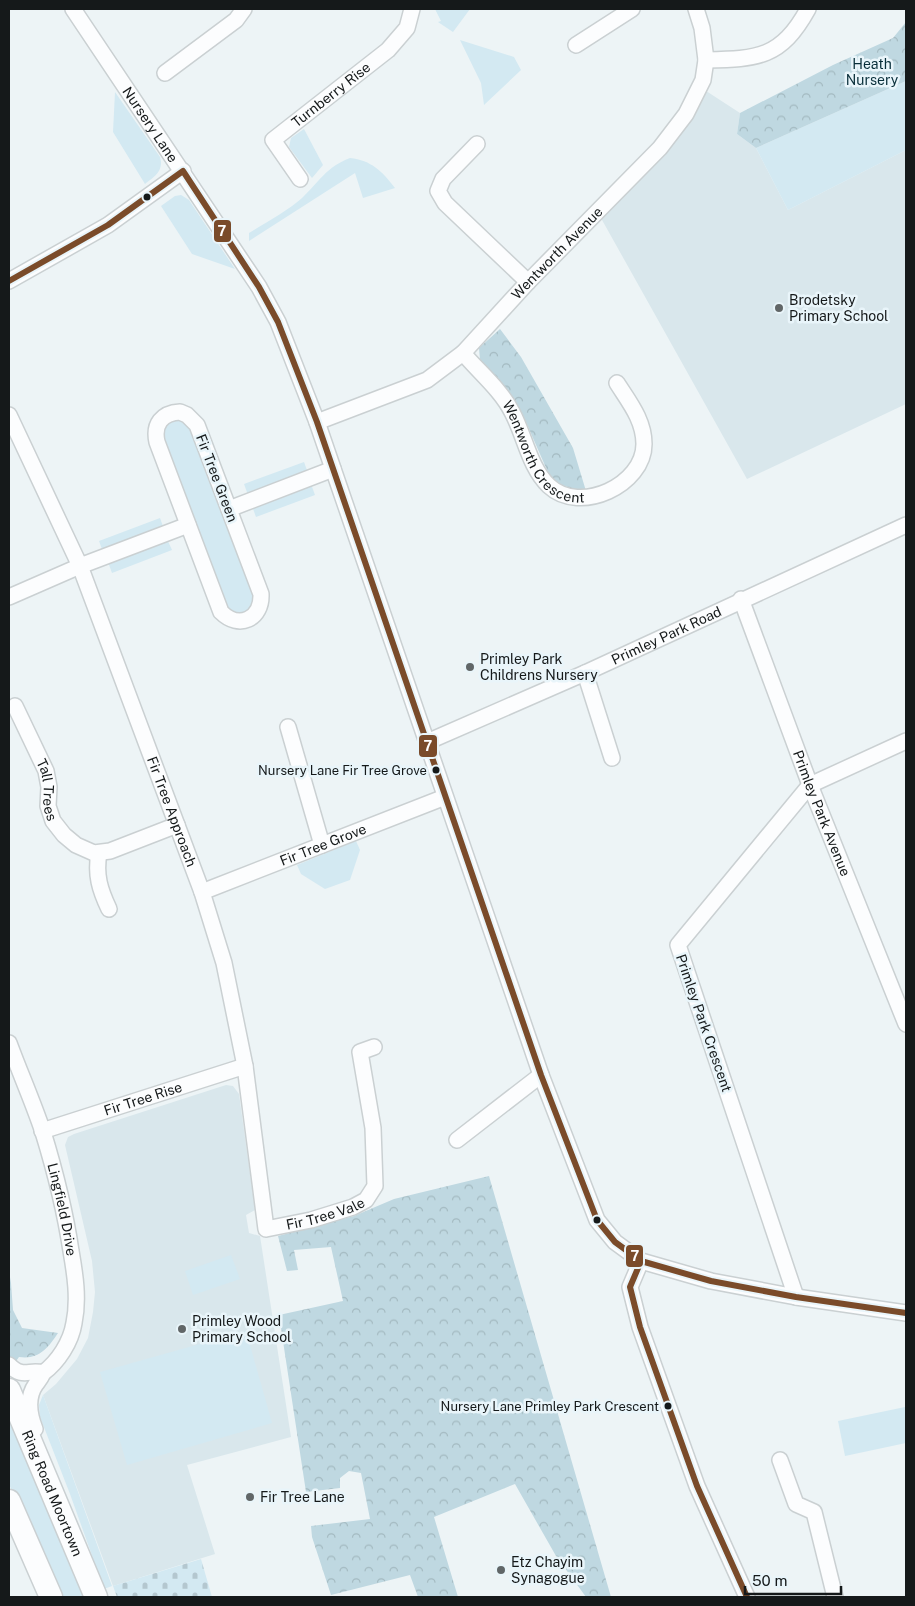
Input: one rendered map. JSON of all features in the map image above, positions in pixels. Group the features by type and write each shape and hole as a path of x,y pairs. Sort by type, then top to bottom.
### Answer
{"highway":[{"name":"Ring Road Moortown","path":"9,1390 96,1597"},
{"path":"9,1501 51,1597"}],"street":[{"name":"Nursery Lane","path":"73,9 260,287 278,322 317,422 541,1075 597,1220 615,1242 641,1261"},
{"path":"165,73 236,20 244,9"},
{"name":"Turnberry Rise","path":"300,179 273,140 388,50 408,28 412,9"},
{"path":"576,45 632,9"},
{"name":"Wentworth Avenue","path":"317,422 427,380 463,354 528,282 660,148 686,114 703,80 706,60 702,28 696,9"},
{"path":"706,60 754,57 768,52 779,46 788,37 808,9"},
{"path":"478,144 443,179 438,191 445,203 528,282"},
{"path":"9,281 108,225 183,171"},
{"name":"Wentworth Crescent","path":"463,354 511,410 539,474 550,486 560,493 572,496 586,498 618,485 630,477 640,462 644,446 643,427 617,383"},
{"name":"Fir Tree Green","path":"180,412 187,415 197,426 229,509 261,594 259,609 255,615 241,621 234,621 221,612 188,525 155,434 156,427 165,415 180,412"},
{"name":"Fir Tree Approach","path":"9,415 80,566 202,892 224,963 245,1066 266,1229"},
{"path":"229,509 333,469"},
{"path":"9,597 80,566 188,525"},
{"name":"Primley Park Road","path":"427,742 585,673 906,525"},
{"name":"Primley Park Avenue","path":"741,600 810,785 906,1022"},
{"path":"585,673 612,758"},
{"name":"Tall Trees","path":"15,706 46,771 49,787 48,806 53,821 64,835 76,845 99,854"},
{"path":"288,727 322,845"},
{"path":"810,785 906,742"},
{"name":"Primley Park Crescent","path":"796,1297 678,945 810,785"},
{"name":"Fir Tree Grove","path":"202,892 445,797"},
{"path":"109,909 98,880 99,854 177,824"},
{"name":"Lingfield Drive","path":"9,1043 42,1131 56,1178 75,1274 77,1302 74,1324 64,1350 54,1364 43,1373 42,1378 32,1392 30,1410 83,1563"},
{"name":"Fir Tree Vale","path":"266,1229 311,1220 353,1207 366,1200 374,1186 373,1128 360,1052 374,1047"},
{"name":"Fir Tree Rise","path":"42,1131 245,1066"},
{"path":"457,1140 541,1075"},
{"path":"747,1597 697,1486 640,1327 630,1287 641,1261 711,1281 796,1297 906,1313"},
{"path":"9,1365 22,1373 43,1373"},
{"path":"780,1460 796,1504 814,1512 835,1597"}],"shaded area":[{"name":"Brodetsky Primary School","path":"700,87 740,113 737,134 756,148 788,210 906,150 906,404 747,479 597,211 660,148"},
{"name":"Primley Wood Primary School","path":"226,1085 233,1086 239,1094 255,1210 246,1215 249,1233 260,1236 291,1437 187,1465 215,1554 113,1586 43,1395 56,1384 77,1359 88,1338 95,1292 92,1261 65,1145 68,1137 74,1134"}],"green space":[{"path":"435,9 470,9 453,32 438,22 441,21"},
{"name":"Heath Nursery","path":"906,22 906,81 756,148 737,134 740,113 833,65 893,38"},
{"path":"460,40 514,57 521,70 484,105 481,83"},
{"path":"906,81 906,150 788,210 756,148"},
{"path":"115,92 160,157 160,170 145,184 113,132"},
{"path":"304,129 323,165 312,178 289,147 291,138"},
{"path":"350,158 364,161 376,168 395,188 363,198 355,173 249,241 249,233 290,207 302,198 329,170"},
{"path":"181,195 189,200 235,269 192,254 161,206 175,196"},
{"path":"500,329 521,357 573,448 586,491 562,485 550,477 522,413 511,395 480,360 479,348"},
{"path":"180,418 189,423 256,594 255,605 243,615 228,610 161,438 165,423"},
{"path":"304,462 308,473 248,495 244,484"},
{"path":"311,484 315,495 256,517 252,506"},
{"path":"160,518 164,529 103,552 99,541"},
{"path":"167,539 172,550 112,573 108,562"},
{"path":"356,841 360,850 350,880 325,889 301,874 297,865"},
{"path":"489,1176 611,1597 586,1597 556,1556 515,1484 434,1517 458,1597 418,1597 410,1575 331,1595 312,1537 311,1526 370,1519 361,1473 349,1471 340,1478 340,1488 306,1492 279,1315 343,1301 331,1247 294,1250 298,1270 287,1271 278,1236 354,1216 394,1199"},
{"path":"231,1255 240,1279 193,1295 185,1271"},
{"path":"9,1271 13,1310 22,1328 58,1333 42,1352 32,1357 19,1357 14,1364 9,1356"},
{"path":"246,1331 272,1423 127,1465 100,1372"},
{"path":"43,1395 112,1586 104,1589 40,1417 39,1405"},
{"path":"905,1407 906,1443 845,1456 838,1421"},
{"path":"9,1410 89,1597 59,1597 9,1484"},
{"path":"201,1559 212,1597 117,1597 113,1586"}],"transit line":[{"name":"7","path":"9,281 108,225 183,171 259,287 278,322 317,422 541,1075 597,1220 615,1242 641,1261 711,1281 796,1297 906,1313"},
{"name":"7","path":"641,1261 630,1287 640,1327 697,1486 747,1597"}],"place":[{"name":"Brodetsky Primary School","path":"779,308"},
{"name":"Primley Park Childrens Nursery","path":"470,667"},
{"name":"Nursery Lane Fir Tree Grove","path":"436,770"},
{"name":"Primley Wood Primary School","path":"182,1329"},
{"name":"Nursery Lane Primley Park Crescent","path":"668,1406"},
{"name":"Fir Tree Lane","path":"250,1497"},
{"name":"Etz Chayim Synagogue","path":"501,1570"}]}
